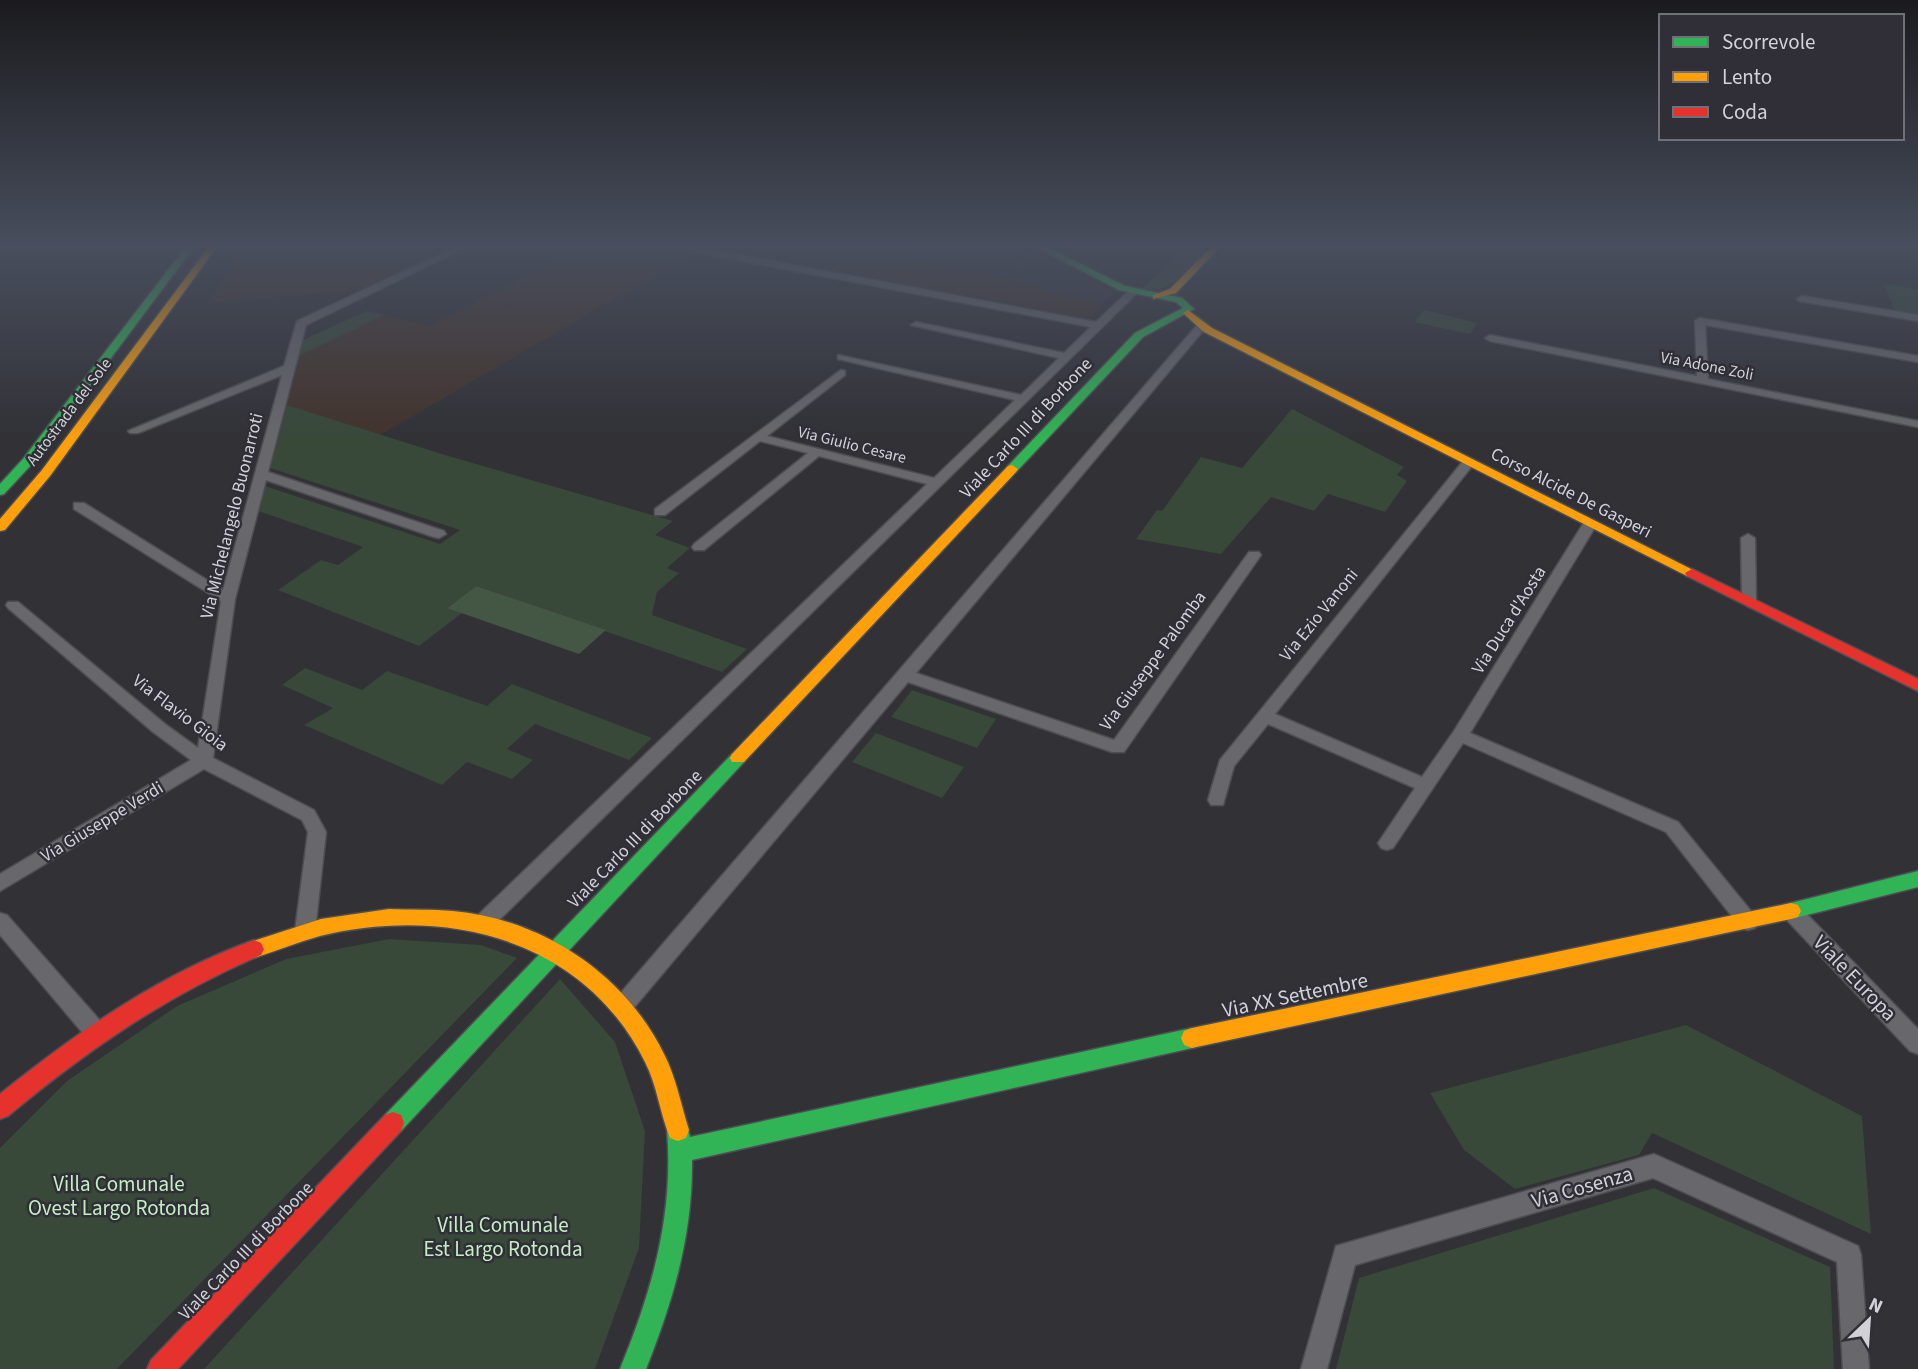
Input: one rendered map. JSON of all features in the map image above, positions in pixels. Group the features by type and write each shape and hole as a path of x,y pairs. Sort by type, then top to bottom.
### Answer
{"main road":[{"name":"Autostrada del Sole","path":"0,491 27,462 141,312"},
{"name":"Autostrada del Sole","path":"0,527 46,473 165,312"},
{"path":"1136,312 1139,335"},
{"name":"Viale Carlo III di Borbone","path":"1155,312 1169,319"},
{"name":"Viale Carlo III di Borbone","path":"160,1369 1139,335 1153,324 1180,312"},
{"name":"Corso Alcide De Gasperi","path":"1189,312 1203,328"},
{"name":"Corso Alcide De Gasperi","path":"1169,319 1203,328 1918,686"},
{"name":"Via XX Settembre","path":"681,1151 1276,1020 1748,922 1918,879"},
{"path":"0,1108 96,1031 149,997 254,948 305,932 393,918 429,916 485,921 558,947 587,965 625,1003 652,1047 671,1100 681,1151 673,1242 650,1331 633,1369"}],"street":[{"name":"Via Michelangelo Buonarroti","path":"204,761 228,599 260,474 301,323 325,312"},
{"path":"1026,312 1100,326"},
{"path":"485,921 1100,326 1119,312"},
{"path":"1881,312 1918,318"},
{"path":"1703,381 1700,321 1918,359"},
{"path":"916,325 1068,357"},
{"path":"625,1003 1203,328"},
{"name":"Via Adone Zoli","path":"1490,338 1918,424"},
{"path":"842,357 1025,399"},
{"path":"134,431 289,368"},
{"path":"660,512 841,373"},
{"name":"Via Giulio Cesare","path":"758,437 938,483"},
{"path":"699,547 817,452"},
{"name":"Via Ezio Vanoni","path":"1217,800 1226,764 1468,463"},
{"path":"260,474 439,534"},
{"path":"79,506 228,599"},
{"name":"Via Duca d'Aosta","path":"1387,843 1460,735 1590,524"},
{"path":"1748,538 1749,602"},
{"name":"Via Giuseppe Palomba","path":"905,675 1118,748 1254,555"},
{"name":"Via Flavio Gioia","path":"13,605 159,728 204,761 308,815 317,832 305,932"},
{"path":"1263,715 1426,786"},
{"path":"1460,735 1672,827 1748,922"},
{"name":"Via Giuseppe Verdi","path":"0,883 204,761"},
{"name":"Viale Europa","path":"1792,912 1918,1044"},
{"path":"0,921 96,1031"},
{"name":"Via Cosenza","path":"1314,1369 1345,1255 1654,1166 1849,1255 1856,1369"}],"shaded area":[{"path":"457,312 592,312 380,435 287,405 297,357 384,315 430,326"},
{"path":"1052,312 1096,312 1090,319"}],"green space":[{"path":"365,312 384,315 297,357 301,341"},
{"path":"1423,312 1432,312 1477,323 1470,334 1415,322"},
{"path":"1918,312 1918,316 1896,313"},
{"path":"287,405 445,455 673,521 655,535 690,548 667,568 679,573 657,592 652,615 747,649 722,672 476,586 448,607 462,613 419,646 278,590 321,560 338,565 363,547 258,511 265,486 440,544 460,530 270,468"},
{"path":"1292,409 1404,467 1397,475 1407,481 1385,512 1328,494 1314,511 1271,497 1221,554 1136,539 1157,510 1162,511 1201,457 1242,468"},
{"path":"476,586 606,630 579,654 447,608"},
{"path":"305,668 362,690 387,671 487,706 512,684 652,738 629,760 535,724 507,749 533,760 512,779 467,762 442,785 304,725 333,708 282,685"},
{"path":"912,690 996,719 977,748 891,717"},
{"path":"876,733 964,767 942,798 852,762"},
{"name":"Villa Comunale Ovest Largo Rotonda","path":"389,939 481,945 517,958 117,1369 0,1369 0,1148 67,1081 177,1006 286,959"},
{"name":"Villa Comunale Est Largo Rotonda","path":"560,979 615,1042 645,1131 639,1248 595,1369 204,1369"},
{"path":"1686,1025 1862,1116 1871,1234 1652,1133 1639,1155 1515,1189 1464,1150 1430,1093"},
{"path":"1654,1188 1830,1267 1834,1369 1336,1369 1359,1278"}],"traffic: fast":[{"path":"0,491 27,462 141,312"},
{"path":"1012,469 1139,335 1183,312"},
{"path":"393,1123 738,758"},
{"path":"1791,911 1918,879"},
{"path":"681,1151 1192,1038"},
{"path":"633,1369 655,1312 672,1252 680,1191 678,1130"}],"traffic: slow":[{"path":"0,527 46,473 165,312"},
{"path":"1188,313 1208,330 1692,573"},
{"path":"738,758 1012,469"},
{"path":"1192,1038 1791,911"},
{"path":"254,949 321,928 389,918 455,919 517,934 573,961 620,1003 656,1059 678,1130"}],"traffic: jam":[{"path":"1692,573 1918,686"},
{"path":"0,1108 59,1061 152,998 254,949"},
{"path":"160,1369 393,1123"}]}
